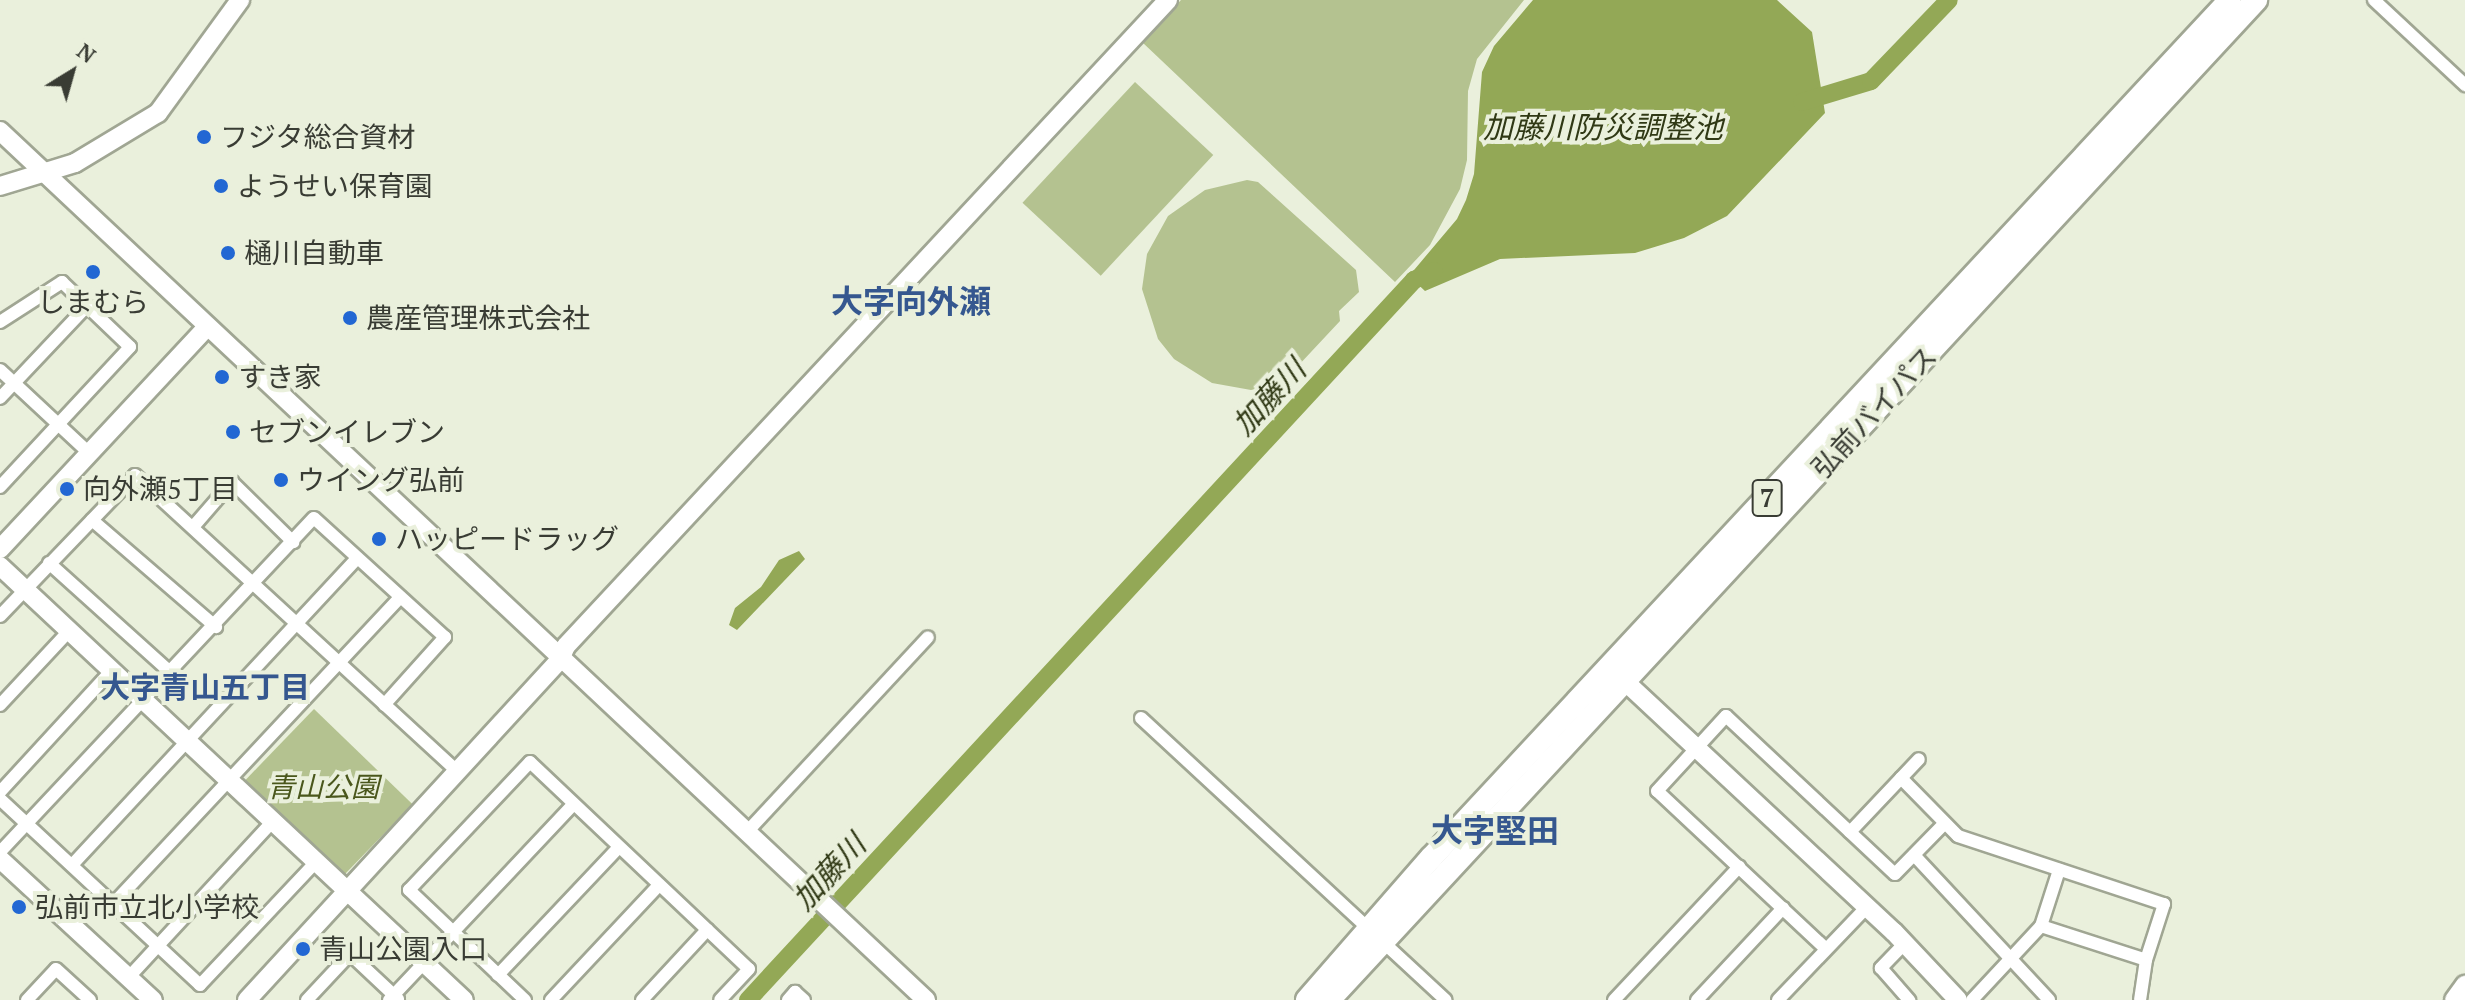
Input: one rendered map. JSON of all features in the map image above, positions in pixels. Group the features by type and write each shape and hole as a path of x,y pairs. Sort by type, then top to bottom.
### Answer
{"highway":[{"name":"弘前バイパス","path":"1307,1000 1375,935 1616,674 2230,0"},
{"name":"弘前バイパス","path":"1616,674 2256,0"},
{"name":"弘前バイパス","path":"1329,1000 1375,935"}],"street":[{"path":"0,186 75,163 158,113 240,0"},
{"path":"247,1000 560,660 566,646 1168,0"},
{"path":"2374,0 2465,85"},
{"path":"0,131 560,660 926,1000"},
{"path":"0,322 62,282 130,347 0,487"},
{"path":"0,398 88,305"},
{"path":"0,549 207,327"},
{"path":"0,370 89,453"},
{"path":"0,616 135,475 458,772"},
{"path":"193,527 232,482 293,542"},
{"path":"0,852 216,627 314,518 445,637 384,705"},
{"path":"92,520 216,627"},
{"path":"72,865 357,558"},
{"path":"49,563 171,673"},
{"path":"0,566 464,1000"},
{"path":"114,903 400,597"},
{"path":"0,705 69,631"},
{"path":"746,833 928,637"},
{"path":"0,792 112,670"},
{"path":"1616,674 1905,943 1958,1000"},
{"path":"1826,949 1657,791 1726,716 1895,874 1945,823"},
{"path":"1141,718 1445,1000"},
{"path":"1850,832 1919,759"},
{"path":"525,1000 409,890 530,762 749,969 720,1000"},
{"path":"1901,778 1958,836 2164,904 2146,960 2140,1000"},
{"path":"0,799 200,985 316,862"},
{"path":"307,1000 350,954 394,998 573,805"},
{"path":"129,977 273,821"},
{"path":"498,975 618,848"},
{"path":"1914,855 2049,1000"},
{"path":"0,859 153,1000"},
{"path":"1614,1000 1739,867"},
{"path":"1972,1000 2041,926 2059,870"},
{"path":"551,1000 659,885"},
{"path":"1778,1000 1867,907"},
{"path":"1697,1000 1783,908"},
{"path":"2041,926 2146,960"},
{"path":"642,1000 707,930"},
{"path":"1905,943 1881,968 1909,1000"},
{"path":"27,1000 56,969 90,1000"},
{"path":"2454,1000 2465,985"},
{"path":"788,1000 795,992 804,1000"}],"green space":[{"path":"1181,0 1524,0 1477,59 1468,91 1467,160 1460,189 1430,245 1395,282 1142,42"},
{"path":"1135,82 1213,155 1101,276 1022,203"},
{"path":"1247,180 1258,182 1356,270 1359,292 1339,311 1340,321 1282,383 1251,390 1212,383 1174,359 1158,339 1142,289 1147,254 1168,216 1205,190"},
{"name":"青山公園","path":"314,709 413,804 342,877 244,782"}],"water":[{"name":"加藤川防災調整池","path":"1533,0 1777,0 1812,32 1825,113 1727,216 1684,238 1635,253 1500,259 1425,291 1409,276 1457,219 1466,200 1474,174 1482,72 1494,46"},
{"path":"799,551 805,559 737,630 729,625 735,608 761,587 779,560"}],"waterway":[{"name":"加藤川","path":"1802,102 1871,81 1949,0"},
{"name":"加藤川","path":"748,1000 1414,280 1434,271"}],"place":[{"name":"フジタ総合資材","path":"204,137"},
{"name":"ようせい保育園","path":"221,186"},
{"name":"樋川自動車","path":"228,253"},
{"name":"しまむら","path":"93,272"},
{"name":"農産管理株式会社","path":"350,318"},
{"name":"すき家","path":"222,377"},
{"name":"セブンイレブン","path":"233,432"},
{"name":"ウイング弘前","path":"281,480"},
{"name":"向外瀬5丁目","path":"67,489"},
{"name":"ハッピードラッグ","path":"379,539"},
{"name":"弘前市立北小学校","path":"19,907"},
{"name":"青山公園入口","path":"303,949"}],"district":[{"name":"大字向外瀬","path":"911,301"},
{"name":"大字青山五丁目","path":"205,687"},
{"name":"大字堅田","path":"1495,830"}]}
